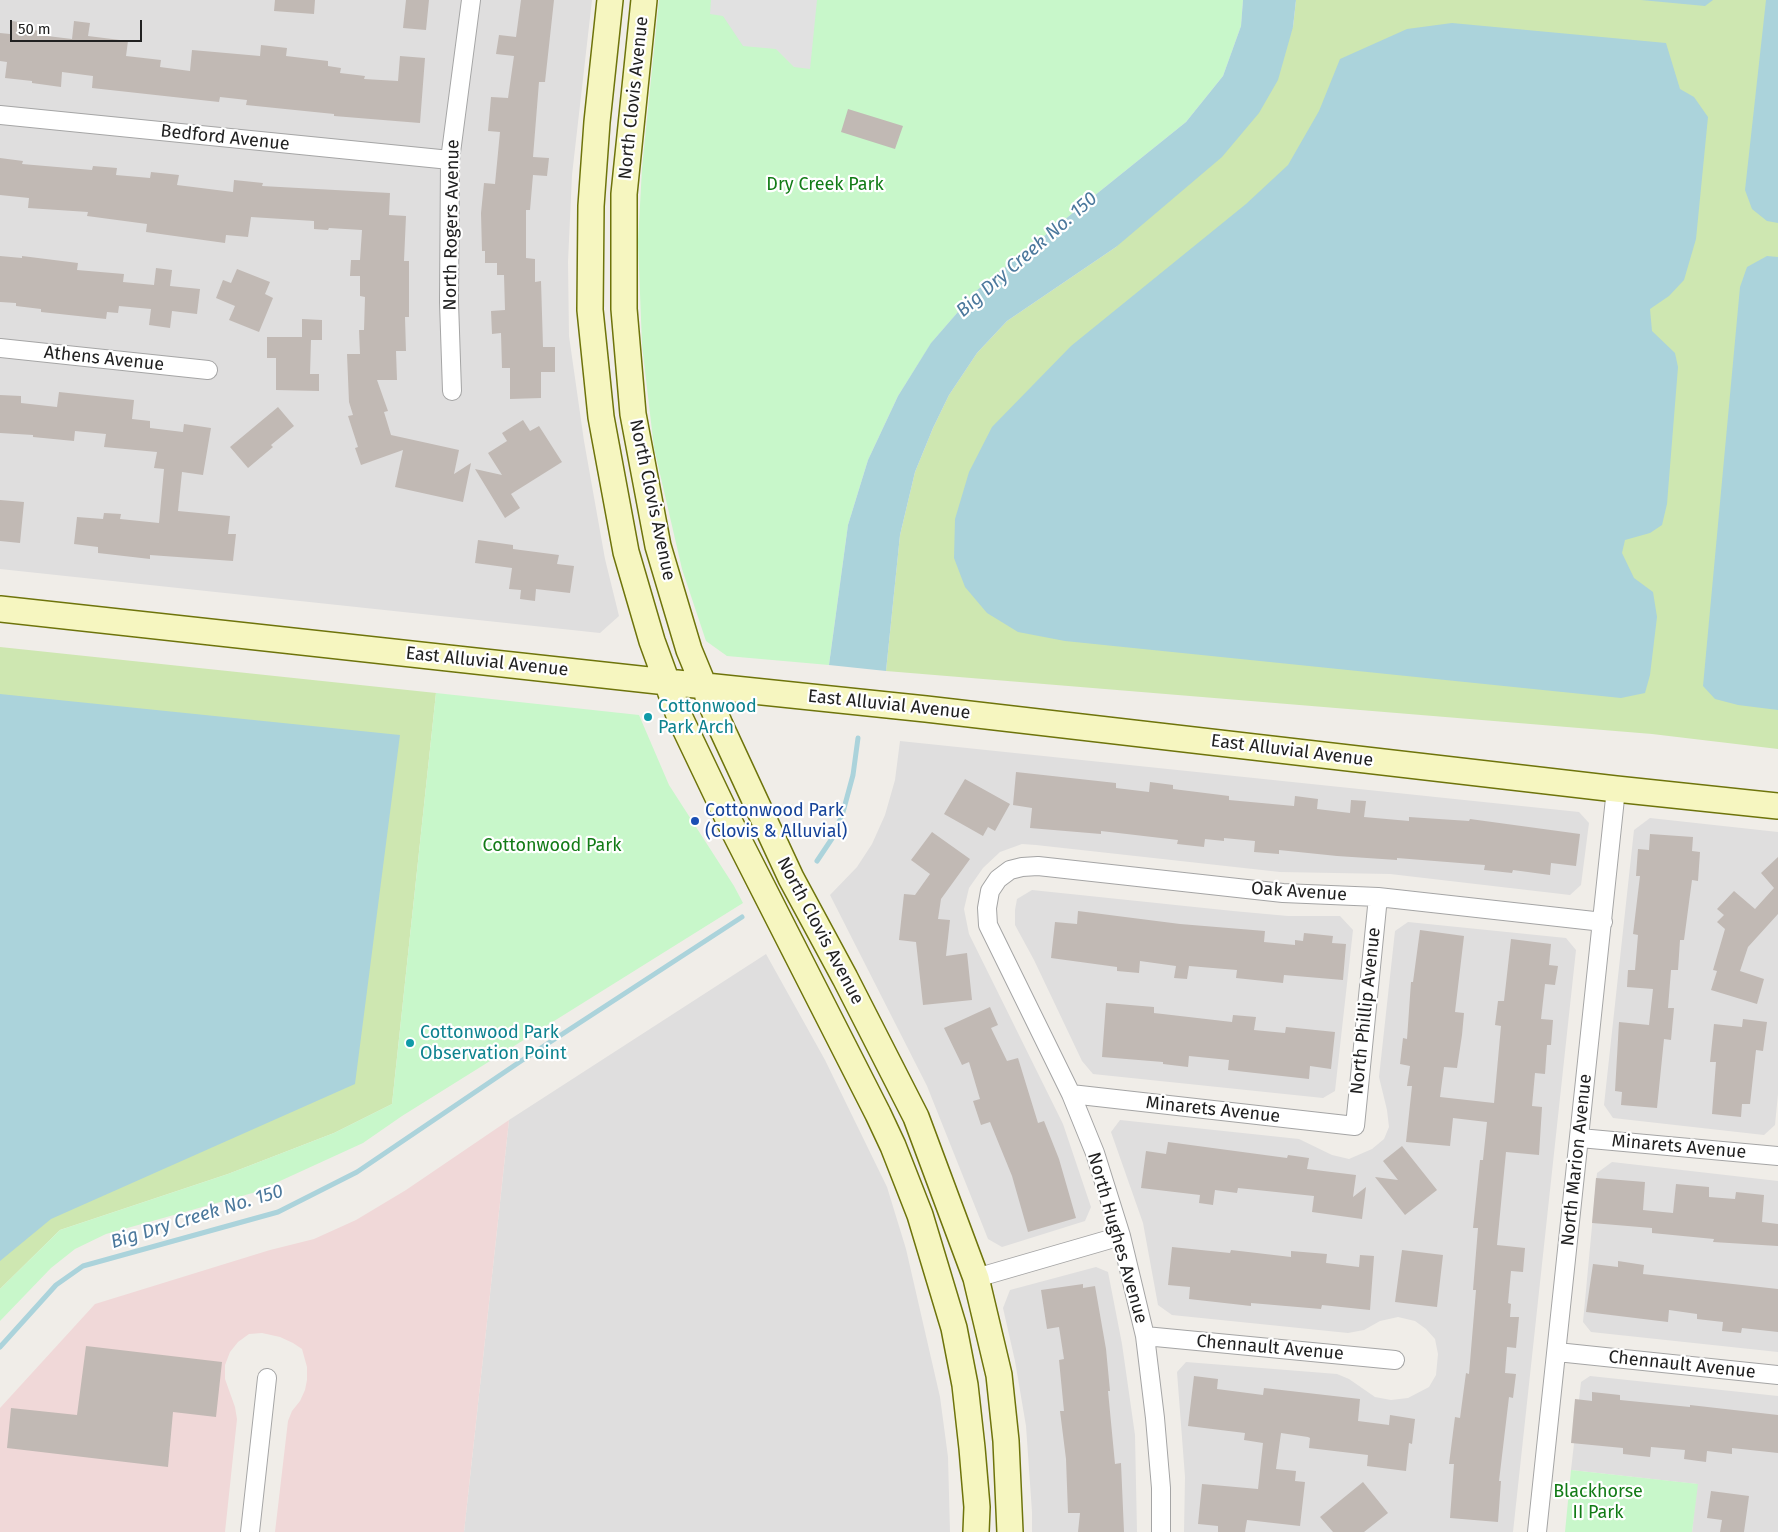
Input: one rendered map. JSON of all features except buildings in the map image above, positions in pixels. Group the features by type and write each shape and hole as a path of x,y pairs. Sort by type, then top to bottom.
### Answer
{"main road":[{"name":"North Clovis Avenue","path":"610,0 597,122 591,206 590,310 601,417 626,552 652,641 680,718 734,831 878,1114 893,1146 920,1215 954,1328 965,1384 973,1458 976,1532"},
{"path":"624,194 615,126 626,0"},
{"name":"North Clovis Avenue","path":"644,0 624,194 624,309 633,414 658,546 703,686 791,878 845,978 916,1117 976,1278 999,1375 1006,1441 1010,1532"},
{"name":"East Alluvial Avenue","path":"0,609 926,709 1778,806"},
{"path":"878,1114 889,1116 905,1130 936,1203 947,1237 976,1278"}],"street":[{"name":"North Rogers Avenue","path":"452,391 449,302 450,160 471,0"},
{"name":"Bedford Avenue","path":"0,116 450,160"},
{"name":"Athens Avenue","path":"0,348 208,370"},
{"name":"North Marion Avenue","path":"1537,1532 1616,789"},
{"name":"Oak Avenue","path":"998,878 1010,870 1038,866 1283,893 1378,896 1602,922"},
{"name":"North Hughes Avenue","path":"998,878 990,891 987,908 988,924 1071,1094 1095,1152 1121,1236 1145,1336 1161,1488 1161,1532"},
{"name":"North Phillip Avenue","path":"1355,1126 1378,896"},
{"name":"Minarets Avenue","path":"1071,1094 1355,1126"},
{"name":"Minarets Avenue","path":"1580,1138 1778,1156"},
{"path":"976,1278 1121,1236"},
{"name":"Chennault Avenue","path":"1145,1336 1395,1360"},
{"name":"Chennault Avenue","path":"1557,1352 1778,1375"},
{"path":"250,1532 267,1378"}],"shaded area":[{"path":"0,0 592,0 572,175 568,262 569,336 584,441 605,559 619,616 600,633 0,569"},
{"path":"711,0 817,0 810,69 794,67 776,49 743,46 723,16 710,14"},
{"path":"900,741 1579,812 1589,823 1581,885 1570,895 1390,874 1280,872 1036,845 1022,844 1000,852 983,868 969,888 964,909 969,934 1063,1124 1091,1207 1085,1221 1002,1247 988,1239 927,1086 830,895 857,867 872,844 885,815 895,780"},
{"path":"1650,818 1778,832 1778,1094 1775,1125 1764,1135 1613,1118 1604,1105 1634,830"},
{"path":"1032,890 1288,916 1340,916 1353,930 1335,1091 1323,1098 1093,1074 1082,1061 1034,960 1015,925 1017,899"},
{"path":"1408,922 1566,938 1576,950 1513,1532 1184,1532 1185,1477 1177,1372 1186,1362 1337,1374 1349,1379 1375,1397 1391,1400 1408,1398 1429,1387 1436,1375 1438,1354 1435,1339 1426,1329 1415,1321 1398,1317 1380,1321 1364,1330 1348,1333 1172,1315 1158,1305 1143,1223 1111,1132 1120,1120 1299,1139 1332,1155 1349,1159 1372,1149 1384,1139 1389,1127 1379,1077 1395,931"},
{"path":"766,954 825,1060 887,1187 906,1249 940,1397 948,1457 950,1532 464,1532 509,1120"},
{"path":"509,1120 464,1532 275,1532 288,1421 305,1390 307,1367 302,1349 280,1337 262,1333 249,1334 238,1342 230,1352 225,1365 225,1379 235,1407 237,1419 225,1532 0,1532 0,1408 95,1304 270,1250 314,1239 356,1220 406,1190"},
{"path":"1612,1162 1778,1181 1778,1352 1591,1332 1583,1322 1597,1173"},
{"path":"1096,1267 1108,1272 1122,1344 1135,1435 1137,1532 1032,1532 1026,1426 1015,1361 1003,1308 1010,1290"},
{"path":"1590,1376 1778,1396 1778,1532 1692,1532 1697,1484 1571,1470 1581,1382"}],"green space":[{"name":"Dry Creek Park","path":"659,0 1243,0 1241,26 1223,76 1186,122 977,290 932,342 898,396 868,460 848,525 829,665 727,656 706,641 682,569 654,448 642,345 638,242 642,168"},
{"path":"1296,0 1778,0 1778,749 1652,734 886,671 900,535 915,472 949,395 977,353 1007,321 1116,247 1293,27"},
{"path":"0,647 436,693 392,1104 334,1133 228,1174 60,1230 0,1289"},
{"name":"Cottonwood Park","path":"436,693 639,715 669,785 743,903 402,1116 363,1143 256,1192 106,1234 75,1249 51,1268 0,1321 0,1289 60,1230 228,1174 334,1133 392,1104"},
{"name":"Blackhorse II Park","path":"1571,1470 1698,1484 1692,1532 1565,1532"}],"water":[{"path":"1243,0 1296,0 1293,27 1278,80 1259,113 1222,157 1116,247 1007,321 977,353 949,395 915,472 900,535 886,671 829,665 848,525 868,460 898,396 931,343 977,290 1186,122 1223,76 1241,26"},
{"path":"1641,0 1713,0 1705,6"},
{"path":"1766,0 1778,0 1778,223 1767,221 1752,209 1745,190"},
{"path":"1452,23 1666,43 1680,89 1694,97 1708,117 1696,239 1684,280 1669,296 1650,309 1652,331 1675,353 1678,367 1667,504 1662,525 1650,533 1625,540 1622,553 1634,578 1653,592 1657,617 1650,675 1645,693 1621,698 1065,641 1018,632 987,613 965,587 954,558 955,519 969,472 992,427 1071,346 1246,204 1288,165 1319,111 1340,59 1407,29"},
{"path":"1767,256 1778,257 1778,710 1738,705 1715,699 1703,686 1740,287 1747,267"},
{"path":"0,694 400,735 355,1084 51,1219 0,1261"}],"waterway":[{"name":"Big Dry Creek No. 150","path":"817,861 833,837 843,812 853,775 858,738"},
{"name":"Big Dry Creek No. 150","path":"0,1347 56,1285 83,1266 278,1212 357,1172 521,1061 742,917"}],"place":[{"name":"Cottonwood Park Arch","path":"648,717"},
{"name":"Cottonwood Park (Clovis & Alluvial)","path":"695,821"},
{"name":"Cottonwood Park Observation Point","path":"410,1043"}]}
